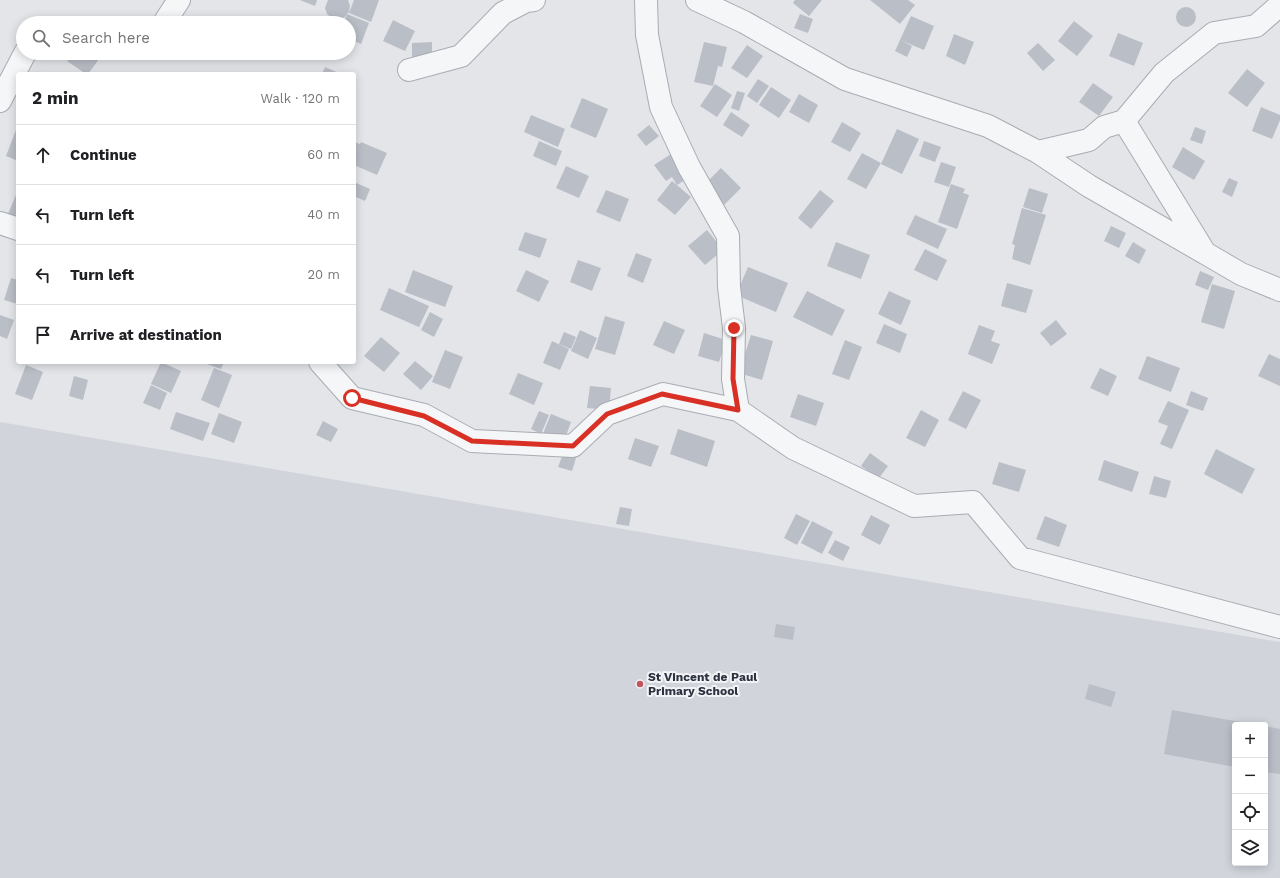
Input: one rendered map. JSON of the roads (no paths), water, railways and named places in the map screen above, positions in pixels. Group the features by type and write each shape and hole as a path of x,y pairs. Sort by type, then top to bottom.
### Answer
{"street":[{"path":"169,16 179,0"},
{"path":"409,70 461,56 504,13 526,1 534,0"},
{"path":"646,0 647,35 662,107 689,167 728,236 729,287 734,328 733,379 738,410"},
{"path":"696,0 744,22 845,79 988,126 1038,152 1089,186 1241,274 1280,290"},
{"path":"1038,152 1089,140 1104,127 1124,120 1164,73 1214,33 1256,26 1280,5"},
{"path":"0,101 21,60"},
{"path":"1124,120 1205,253"},
{"path":"0,223 16,228"},
{"path":"322,364 352,398 424,416 472,441 573,446 607,414 662,394 738,410 793,448 914,506 972,502 1020,558 1280,627"}],"place":[{"name":"St Vincent de Paul Primary School","path":"640,684"}]}
